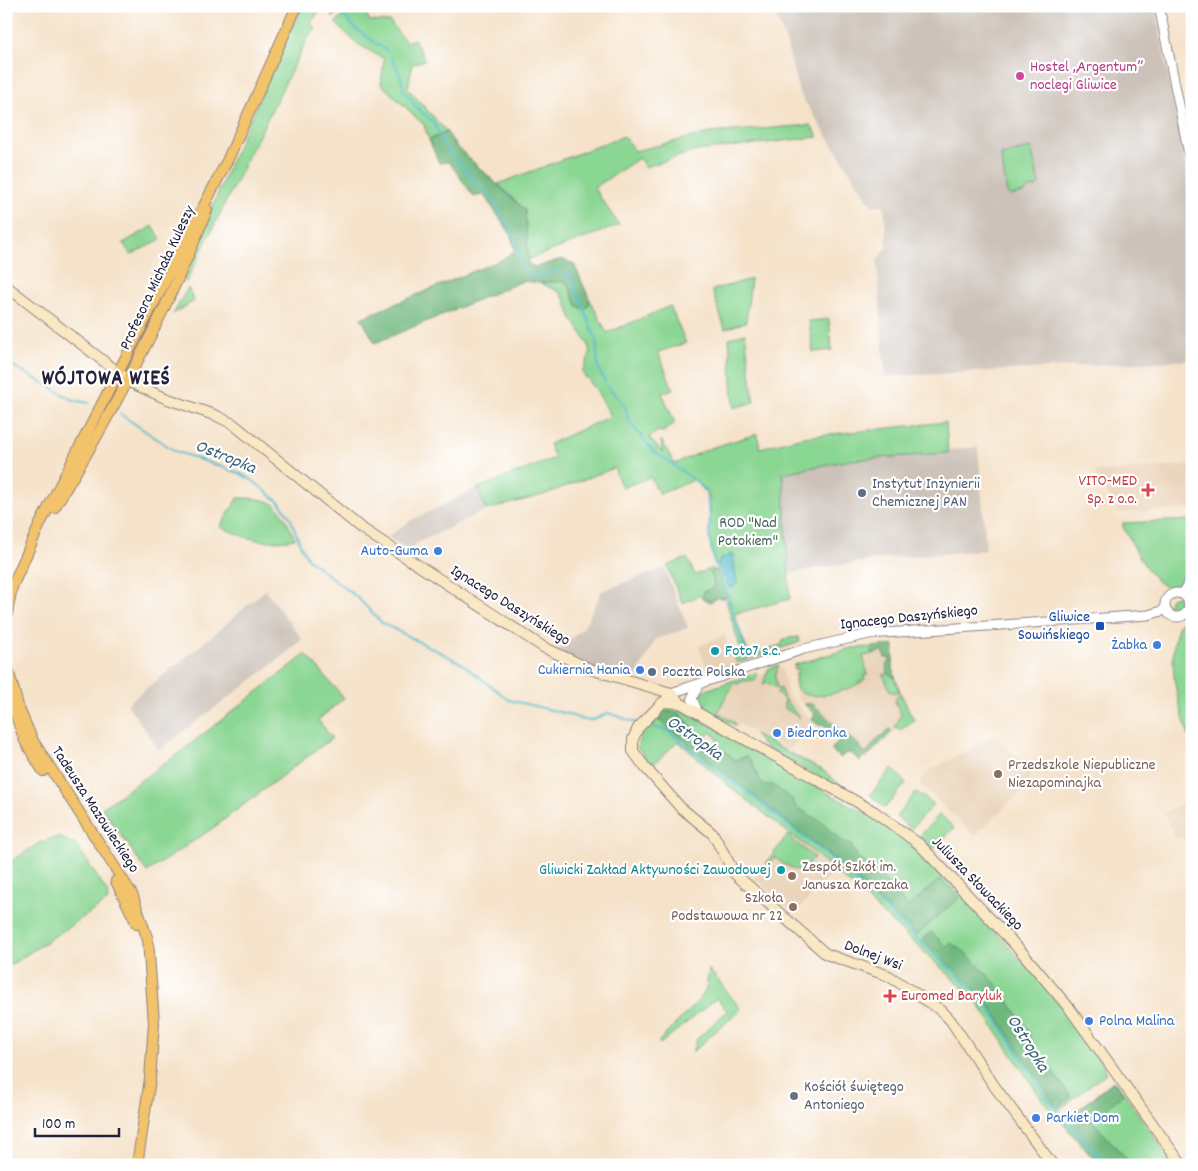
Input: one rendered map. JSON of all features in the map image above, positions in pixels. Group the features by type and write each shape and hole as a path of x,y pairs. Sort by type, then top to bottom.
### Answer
{"main road":[{"name":"Profesora Michała Kuleszy","path":"127,380 189,256 227,161 297,6"},
{"name":"Profesora Michała Kuleszy","path":"117,373 227,161"},
{"name":"Ignacego Daszyńskiego","path":"6,286 127,380 145,390 200,409 233,424 361,528 543,647 580,665 671,693"},
{"path":"6,618 12,587 27,553 117,373"},
{"path":"27,553 86,458 127,380"},
{"name":"Tadeusza Mazowieckiego","path":"6,662 20,709 33,741 124,881 138,908 148,940 154,1006 153,1042 137,1165"},
{"name":"Tadeusza Mazowieckiego","path":"6,682 14,717 25,741 127,901 140,934 152,976"},
{"path":"646,686 659,705"},
{"name":"Juliusza Słowackiego","path":"671,693 680,703 875,812 919,844 1020,950 1070,1009 1182,1165"},
{"name":"Juliusza Słowackiego","path":"659,705 680,703"},
{"name":"Dolnej Wsi","path":"659,705 642,724 632,742 633,751 680,807 712,834 735,874 826,954 889,976 942,1011 1053,1165"},
{"name":"Tadeusza Mazowieckiego","path":"131,1165 153,1042"}],"street":[{"path":"1159,6 1192,169"},
{"path":"1183,594 1192,576"},
{"path":"1176,592 1183,594 1188,600 1190,610 1183,616 1174,617 1165,610 1165,602 1169,595 1176,592"},
{"name":"Ignacego Daszyńskiego","path":"671,693 804,649 869,634 1148,614 1165,610"},
{"path":"698,713 692,698 699,685"},
{"path":"659,705 671,693"}],"shaded area":[{"path":"771,6 1155,6 1192,201 1192,360 885,377 877,260 887,247 884,205 872,206 799,92 785,38"},
{"path":"978,447 986,550 888,558 789,573 783,473 851,460 948,453 948,450"},
{"name":"VITO-MED Sp. z o.o.","path":"1192,465 1192,509 1119,513 1094,472"},
{"path":"478,488 486,510 419,542 408,550 388,537 410,521"},
{"path":"664,568 688,628 656,639 633,682 554,654 584,627 602,591"},
{"path":"265,590 302,639 282,657 159,750 127,704 211,637"},
{"path":"725,635 736,664 709,672 698,646"},
{"path":"894,645 893,671 913,718 882,740 866,758 797,698 792,664 851,648"},
{"path":"782,668 788,696 812,720 790,750 709,709 706,694"},
{"path":"995,736 1033,772 1028,778 1031,782 975,836 919,783 929,771"},
{"path":"1192,801 1192,857 1181,836 1176,839 1163,812"},
{"name":"Zespół Szkół im. Janusza Korczaka","path":"790,833 835,870 795,914 757,881 754,884 751,882"}],"green space":[{"path":"302,6 342,6 333,18 331,12 322,7 311,23 316,30 308,37 186,282 181,280 230,163"},
{"path":"349,6 361,6 370,21 390,22 406,42 414,39 425,60 412,64 408,89 447,132 429,140 424,125 381,84 384,59 358,44 335,23 344,15"},
{"path":"811,125 818,137 697,151 645,167 639,158 594,188 619,225 527,260 525,210 498,184 624,136 635,151 709,133"},
{"path":"447,132 456,146 525,210 529,265 537,267 561,259 574,264 590,300 587,308 579,307 565,281 540,283 523,281 375,343 361,318 503,259 515,250 510,233 483,194 474,197 449,162 439,163 429,140"},
{"path":"1031,148 1039,184 1036,187 1028,188 1024,193 1010,196 1007,193 1001,155"},
{"path":"153,226 161,239 131,255 123,243"},
{"path":"751,279 746,322 725,329 712,290"},
{"name":"ROD \"Nad Potokiem\"","path":"557,280 568,284 577,306 587,308 590,300 607,333 670,306 686,343 658,352 673,389 662,393 675,423 663,432 658,431 649,438 662,452 661,440 675,464 710,448 757,434 760,448 803,437 946,422 948,453 851,460 783,473 790,599 734,614 749,655 781,645 784,639 798,637 800,642 737,663 734,657 742,654 726,600 729,599 711,549 709,496 704,488 689,476 692,481 659,494 650,477 622,488 614,468 543,495 486,510 478,488 555,458 549,444 611,416 595,388 582,373 590,354 588,344 571,317 565,300 560,292 540,283"},
{"path":"188,288 194,301 173,314"},
{"path":"829,319 832,350 813,352 809,321"},
{"path":"745,333 754,402 734,408 729,338"},
{"path":"238,498 262,500 276,506 281,511 295,539 256,540 220,527"},
{"path":"1192,520 1192,570 1181,592 1170,590 1153,577 1123,527 1123,523"},
{"path":"687,558 695,575 712,568 720,587 682,603 667,566"},
{"path":"716,569 726,590 726,598 716,598 711,602 701,598 705,591 713,588 713,579 710,572"},
{"path":"1177,596 1183,599 1186,605 1183,611 1177,614 1171,611 1168,605 1171,599"},
{"path":"1180,622 1185,623 1192,695 1192,745 1178,700 1173,668 1175,637"},
{"path":"894,645 893,668 900,694 895,678 888,673 886,664 890,662 889,658 885,658 883,651 873,654 871,647"},
{"path":"871,647 873,654 863,656 868,675 864,676 865,679 857,685 832,694 818,696 806,695 798,690 795,682 799,668 795,669 794,665 851,648"},
{"path":"306,654 344,698 318,720 332,738 213,828 147,872 102,808 179,753"},
{"path":"779,665 775,676 777,688 780,687 784,699 776,694 779,690 766,682 763,685 768,669"},
{"path":"755,673 757,675 756,680 743,681 738,684 734,683 718,711 737,726 710,712 699,698 703,691"},
{"path":"890,673 895,678 900,694 890,691 883,675"},
{"path":"901,695 914,720 900,730 895,727 901,715 895,701 897,696"},
{"path":"784,699 800,718 784,708"},
{"path":"804,704 813,704 845,735 857,743 866,754 877,739 890,729 892,732 866,758 864,756 860,761 852,754 845,753 841,758 831,750 840,739 822,724 820,726 812,720 815,714"},
{"path":"664,705 674,705 694,716 835,797 879,819 904,838 969,904 1046,988 1099,1056 1106,1073 1054,1114 1043,1101 974,998 835,870 792,835 790,838 814,857 804,869 808,872 806,874 783,864 775,857 768,865 766,863 789,833 728,785 678,741 652,766 637,747 642,731 658,714 711,755 717,748 713,747 718,739 710,732 704,740 679,713 661,711"},
{"path":"661,711 679,713 702,738 711,745 726,752 734,760 747,756 752,762 762,784 773,785 792,799 796,807 820,821 839,839 851,845 859,859 875,869 908,907 940,879 960,897 917,935 828,854 656,718"},
{"path":"754,734 824,771 844,788 840,789 763,746"},
{"path":"892,768 906,783 885,808 870,795"},
{"path":"916,792 934,804 911,829 896,817"},
{"path":"940,814 954,828 933,850 919,837"},
{"path":"57,837 76,844 107,892 108,901 6,968 6,865 39,843"},
{"path":"931,932 947,947 951,943 967,954 1000,988 1029,1032 1034,1055 1052,1071 1071,1097 1057,1108 985,998 922,939"},
{"path":"709,969 741,1009 692,1052 697,1039 727,1011 717,998 660,1044 659,1041 701,998 706,989"},
{"path":"1113,1081 1120,1087 1174,1165 1109,1165 1067,1119"},
{"path":"1113,1082 1123,1094 1092,1121 1132,1165 1099,1165 1063,1124"}],"water":[{"path":"731,554 733,555 737,584 732,589 729,587 718,564 720,559"}],"waterway":[{"path":"331,6 340,12"},
{"path":"343,15 357,30 387,51"},
{"path":"391,56 400,74 404,91 414,105 434,123 445,147 495,202 515,239 522,266 526,273 536,277 555,271 570,274 596,339 598,367 605,382"},
{"name":"Ostropka","path":"6,362 73,400 89,403"},
{"path":"607,386 626,408 628,420 653,451 696,481 706,492 710,516 709,536 714,563 725,586 747,657"},
{"name":"Ostropka","path":"120,414 175,451 239,473 252,480 280,503 290,517 308,559 359,599 382,623 461,663 509,700 568,714 583,720 593,720 608,713 637,723"},
{"name":"Ostropka","path":"646,725 668,731 829,857 984,1000 1047,1098 1108,1165"}],"place":[{"name":"Hostel „Argentum” noclegi Gliwice","path":"1020,76"},
{"name":"VITO-MED Sp. z o.o.","path":"1148,490"},
{"name":"Instytut Inżynierii Chemicznej PAN","path":"862,493"},
{"name":"Auto-Guma","path":"438,551"},
{"name":"Gliwice Sowińskiego","path":"1100,626"},
{"name":"Żabka","path":"1157,645"},
{"name":"Foto7 s.c.","path":"715,651"},
{"name":"Cukiernia Hania","path":"640,670"},
{"name":"Poczta Polska","path":"652,672"},
{"name":"Biedronka","path":"777,733"},
{"name":"Przedszkole Niepubliczne Niezapominajka","path":"998,774"},
{"name":"Gliwicki Zakład Aktywności Zawodowej","path":"781,870"},
{"name":"Zespół Szkół im. Janusza Korczaka","path":"792,876"},
{"name":"Szkoła Podstawowa nr 22","path":"793,907"},
{"name":"Euromed Baryluk","path":"890,996"},
{"name":"Polna Malina","path":"1089,1021"},
{"name":"Kościół świętego Antoniego","path":"794,1096"},
{"name":"Parkiet Dom","path":"1036,1118"}],"district":[{"name":"WÓJTOWA WIEŚ","path":"106,380"}]}
